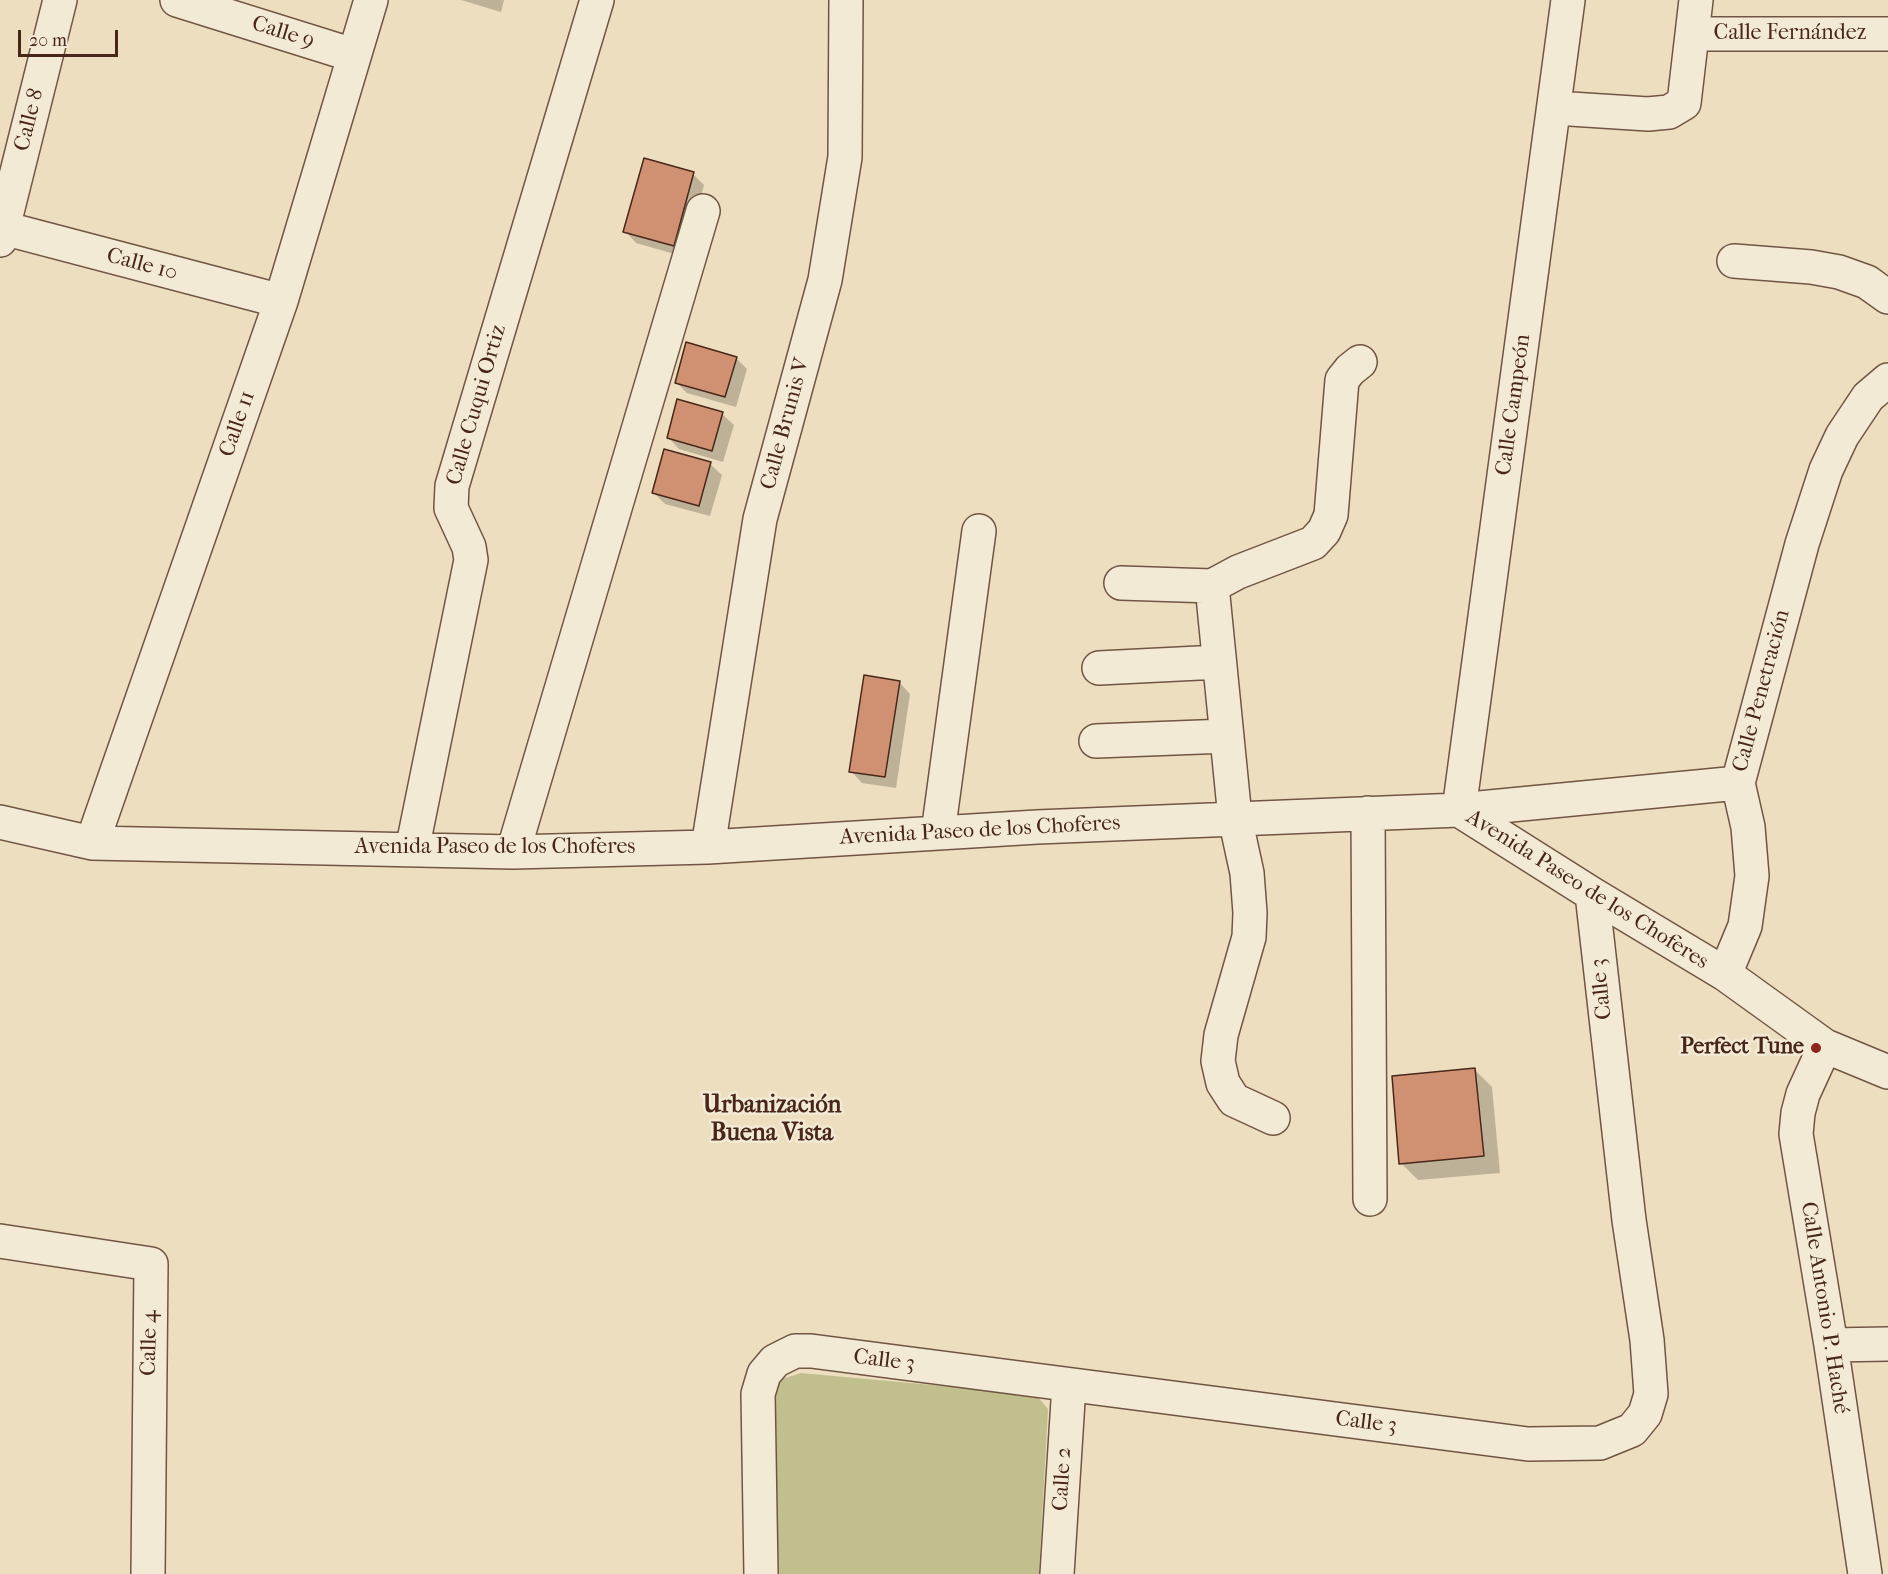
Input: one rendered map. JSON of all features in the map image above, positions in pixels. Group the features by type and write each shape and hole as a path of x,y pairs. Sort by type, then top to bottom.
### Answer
{"street":[{"name":"Calle 8","path":"2,234 60,0"},
{"name":"Calle 9","path":"177,0 353,55"},
{"name":"Calle 11","path":"92,843 281,301 371,0"},
{"name":"Calle Cuqui Ortiz","path":"412,850 471,560 469,547 451,508 452,486 597,0"},
{"name":"Calle Brunis V","path":"708,847 760,519 825,280 844,168 846,0"},
{"name":"Calle Campeón","path":"1459,810 1568,0"},
{"path":"1555,108 1648,114 1669,112 1684,103 1696,0"},
{"name":"Calle Fernández","path":"1692,33 1888,34"},
{"path":"513,852 703,212"},
{"name":"Calle 10","path":"2,234 281,301"},
{"path":"1734,261 1810,267 1839,272 1867,282 1888,297"},
{"path":"1121,583 1212,586 1238,572 1312,543 1324,531 1331,515 1342,380 1360,362"},
{"name":"Calle Penetración","path":"1459,810 1738,783 1802,544 1826,470 1842,436 1868,397 1888,380"},
{"path":"938,833 979,531"},
{"path":"1212,586 1235,818 1247,873 1250,913 1249,937 1221,1035 1218,1061 1223,1083 1234,1100 1273,1118"},
{"path":"1099,668 1219,662"},
{"path":"1096,741 1227,736"},
{"path":"1725,974 1745,926 1752,876 1748,827 1738,783"},
{"name":"Avenida Paseo de los Choferes","path":"0,822 92,843 513,852 708,847 1235,818 1459,810 1725,974 1825,1046 1888,1072"},
{"path":"1368,813 1370,1199"},
{"name":"Calle 3","path":"760,1574 758,1394 764,1374 775,1361 795,1351 811,1351 1528,1444 1600,1443 1632,1430 1645,1414 1651,1394 1647,1340 1629,1220 1592,894"},
{"name":"Calle Antonio P. Haché","path":"1825,1046 1803,1094 1796,1134 1831,1345 1865,1574"},
{"name":"Calle 4","path":"0,1241 151,1264 148,1574"},
{"path":"1831,1345 1888,1344"},
{"name":"Calle 2","path":"1057,1574 1069,1384"}],"shaded area":[{"path":"801,1373 1037,1396 1048,1409 1039,1574 771,1574 768,1399 782,1379"}],"building":[{"path":"644,158 694,172 674,246 623,232"},
{"path":"686,342 737,357 725,397 675,383"},
{"path":"677,399 723,412 712,451 667,438"},
{"path":"664,449 711,462 699,506 652,493"},
{"path":"864,675 900,681 885,777 849,772"},
{"path":"1475,1068 1484,1156 1399,1164 1392,1076"}],"place":[{"name":"Perfect Tune","path":"1816,1048"}],"district":[{"name":"Urbanización Buena Vista","path":"772,1120"}]}
